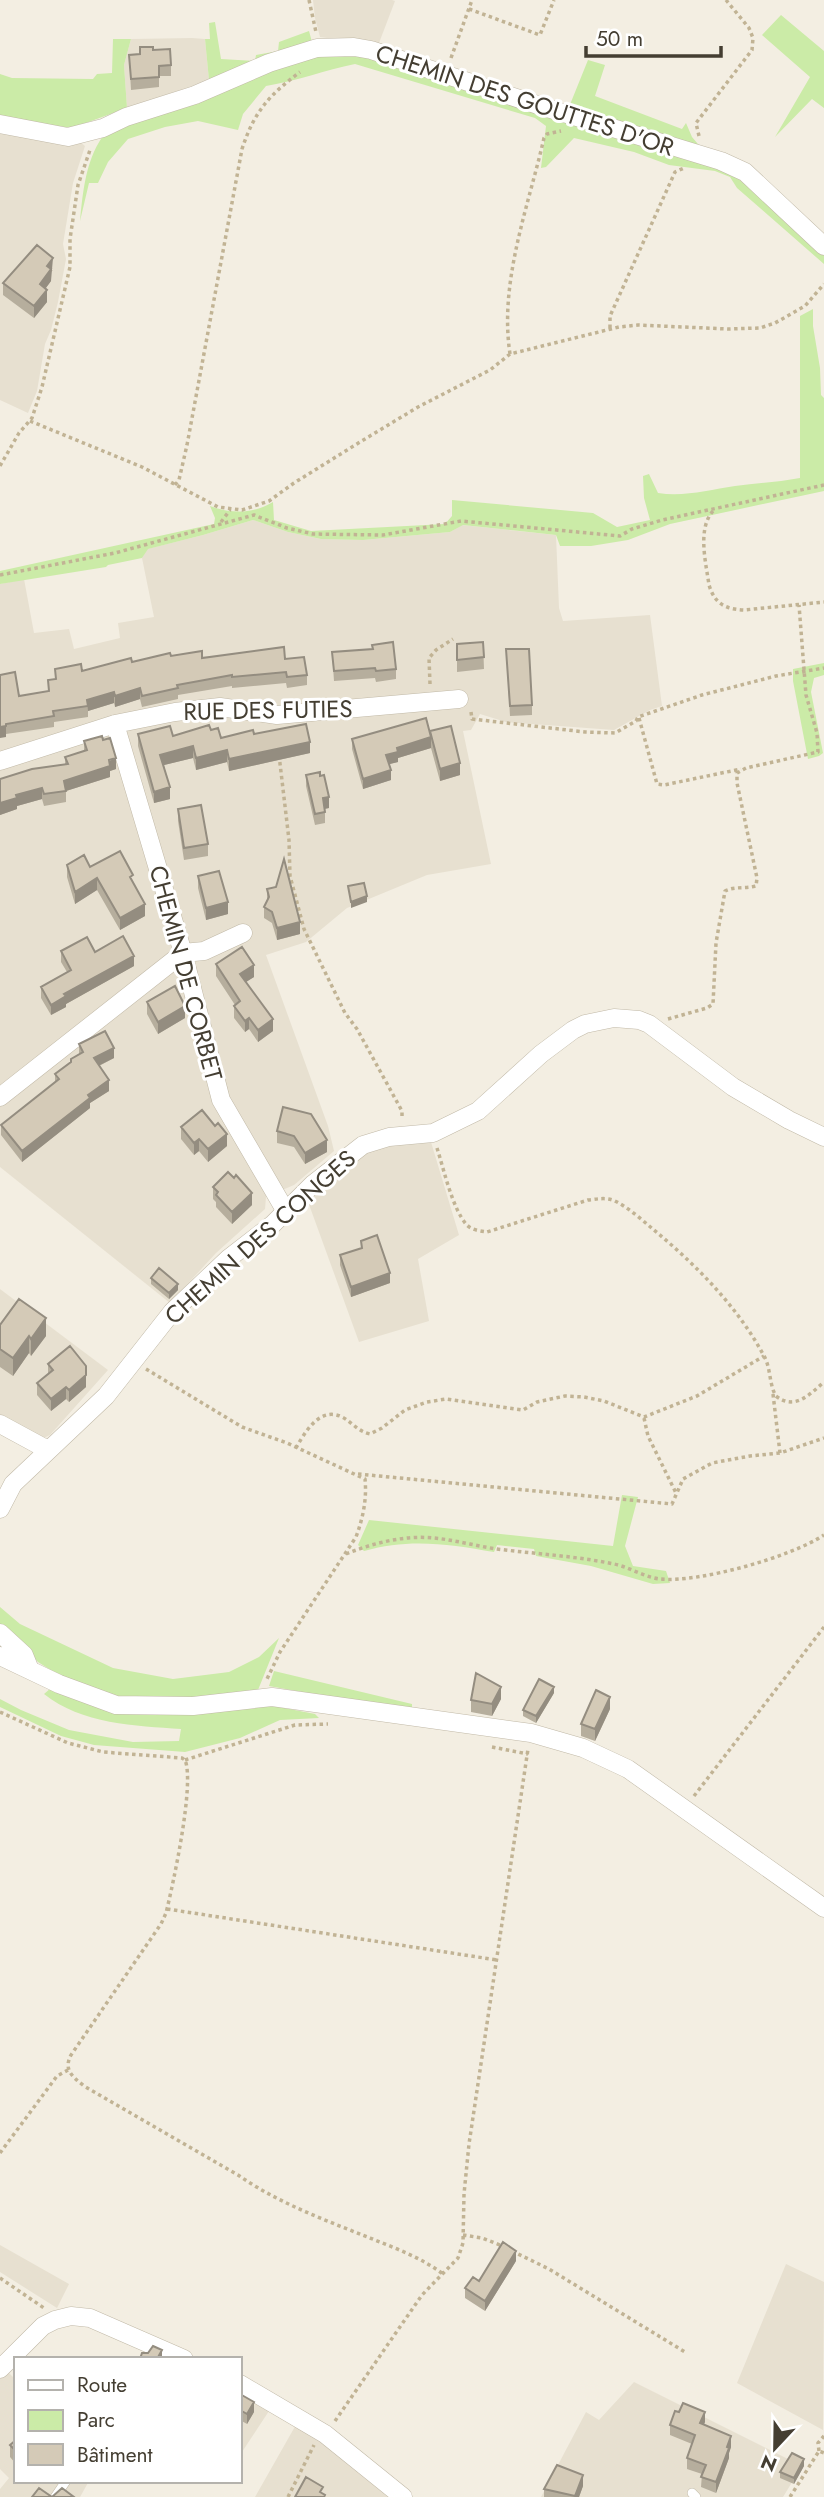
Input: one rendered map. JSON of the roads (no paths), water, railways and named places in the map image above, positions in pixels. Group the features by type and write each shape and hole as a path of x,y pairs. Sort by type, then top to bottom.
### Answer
{"street":[{"name":"CHEMIN DES GOUTTES D'OR","path":"0,124 68,137 90,132 126,117 195,95 269,63 320,48 354,47 445,73 746,172 824,246"},
{"name":"RUE DES FUTIES","path":"0,761 115,724 175,712 220,707 277,715 436,702 465,704"},
{"name":"CHEMIN DE CORBET","path":"115,724 183,953 221,1100 285,1210"},
{"path":"0,1097 183,953 204,951 243,933"},
{"name":"CHEMIN DES CONGES","path":"0,1509 13,1484 106,1396 172,1312 229,1258 273,1224 313,1184 363,1145 390,1137 433,1133 478,1111 541,1054 585,1024 626,1018 655,1027 733,1087 824,1137"},
{"path":"0,1424 48,1450"},
{"path":"0,1633 24,1655 30,1670"},
{"path":"0,1656 116,1705 193,1706 272,1697 554,1738 611,1759 824,1908"},
{"path":"0,2368 34,2333 55,2320 71,2316 90,2318 150,2349 177,2357"},
{"path":"242,2385 323,2432 403,2497"}]}
